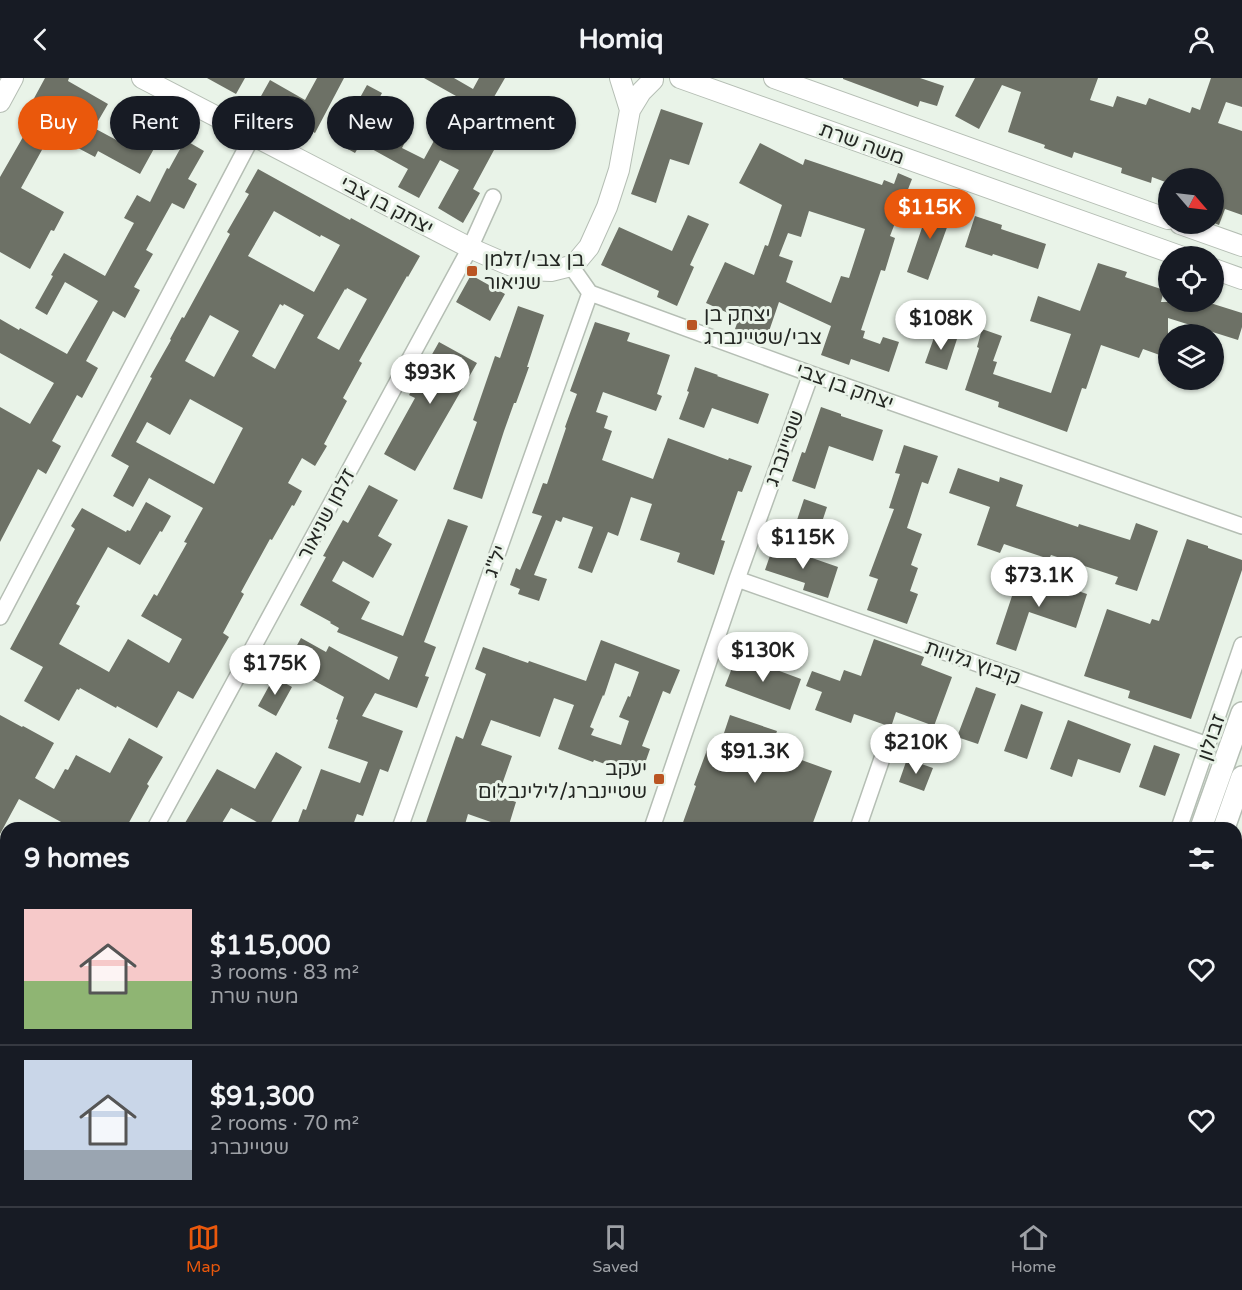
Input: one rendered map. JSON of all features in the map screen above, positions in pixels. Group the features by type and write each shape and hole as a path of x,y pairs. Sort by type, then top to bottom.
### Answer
{"main road":[{"name":"זבולון","path":"1203,822 1242,713"},
{"path":"1226,822 1242,777"}],"street":[{"path":"0,102 13,78"},
{"name":"יצחק בן צבי","path":"142,78 212,114"},
{"path":"620,78 630,110"},
{"path":"633,78 660,79"},
{"name":"משה שרת","path":"680,78 1158,248"},
{"name":"משה שרת","path":"774,78 1158,215"},
{"path":"590,293 571,266 589,247 607,207 619,170 630,110 641,92 660,79"},
{"path":"0,617 245,150"},
{"name":"יצחק בן צבי","path":"282,150 470,248 509,265 526,270 551,271 571,266"},
{"name":"זלמן שניאור","path":"158,822 470,248 493,197"},
{"path":"1208,234 1242,246"},
{"path":"1224,272 1242,279"},
{"name":"יצחק בן צבי","path":"590,293 811,374 1242,526"},
{"name":"יל\"ג","path":"402,822 590,293"},
{"name":"שטיינברג","path":"654,822 737,579 811,374"},
{"name":"קיבוץ גלויות","path":"737,579 1208,745"},
{"name":"זבולון","path":"1181,822 1242,645"},
{"path":"860,822 887,744"}],"building":[{"path":"45,78 69,78 68,81 94,96 35,96"},
{"path":"207,78 245,78 236,94"},
{"path":"317,78 344,78 335,96 327,96 327,110 315,133 315,96 307,96"},
{"path":"424,78 454,78 473,89 479,78 505,78 495,96 456,96"},
{"path":"843,78 920,78 944,86 937,106 920,101 918,107"},
{"path":"975,78 1098,78 1090,100 1113,107 1117,96 1146,105 1149,98 1190,113 1192,107 1200,110 1211,78 1242,78 1242,107 1226,102 1218,123 1242,131 1242,215 1225,209 1224,212 1224,168 1158,168 1158,179 1152,177 1151,183 1121,173 1122,168 1074,152 1072,158 1044,148 1045,145 1008,132 1021,92 1002,85 979,129 955,116"},
{"path":"270,80 298,96 261,96"},
{"path":"367,85 382,93 380,96 361,96"},
{"path":"98,98 108,104 98,121"},
{"path":"661,109 703,123 689,165 670,159 656,203 631,194"},
{"path":"98,130 110,137 110,150 153,150 140,174 98,151 95,157 82,150 98,150"},
{"path":"760,143 803,165 805,159 882,185 884,180 894,184 898,173 912,179 890,236 895,238 885,271 881,270 861,330 865,331 863,338 880,344 883,337 899,342 889,372 851,359 849,365 821,355 831,326 779,302 766,340 735,329 739,318 706,303 725,262 754,275 765,245 768,246 782,205 739,183","holes":["809,211 865,229 849,278 841,276 831,303 786,282 793,261 779,256 788,233 801,237"]},
{"path":"18,146 18,150 42,150 21,188 64,212 54,231 51,230 30,269 0,252 0,177"},
{"path":"200,149 204,151 188,179 197,184 184,209 172,203 146,250 153,254 134,287 140,290 125,318 113,311 86,361 98,368 82,398 77,395 52,441 61,446 46,474 38,469 0,542 0,407 30,424 54,383 0,353 0,319 67,354 98,301 65,282 47,315 35,308 53,276 51,275 64,253 105,276 134,223 124,218 137,195 150,202 167,168 169,169 179,150"},
{"path":"374,150 406,150 424,159 429,150 494,150 473,189 480,193 463,223 438,208 459,170 440,160 419,198 398,187 408,169"},
{"path":"258,169 420,256 359,361 362,363 343,398 347,401 324,444 327,446 315,466 302,458 288,483 302,491 272,540 270,539 241,592 244,594 223,633 229,637 193,699 178,691 157,728 80,688 77,689 59,721 24,701 43,667 10,649 75,529 71,526 82,508 126,532 130,531 146,502 171,516 140,565 108,547 76,604 80,606 59,644 109,672 128,639 169,663 182,639 141,616 154,594 157,596 187,543 184,542 203,508 149,478 133,507 113,496 129,466 111,456 170,339 230,234 227,232 249,194 245,192","holes":["274,211 320,237 321,235 340,245 314,292 248,256","347,288 367,299 339,350 317,338","280,304 304,315 275,369 252,356","210,315 239,331 214,377 185,361","190,399 243,428 214,484 136,442 147,422 170,435"]},
{"path":"931,201 954,208 928,280 907,272"},
{"path":"688,215 709,224 690,265 694,267 677,306 657,297 659,291 601,265 619,227 672,251"},
{"path":"975,216 1002,225 1001,229 1046,244 1038,269 965,247"},
{"path":"1098,263 1127,272 1125,277 1158,288 1158,312 1224,312 1224,307 1242,313 1242,327 1238,340 1224,336 1224,324 1187,324 1168,318 1168,324 1158,324 1158,354 1143,349 1139,358 1101,345 1086,389 1082,388 1067,432 998,407 999,402 965,390 979,348 977,347 982,329 1002,336 993,361 997,362 993,374 1051,393 1071,334 1030,321 1038,296 1080,311"},
{"path":"471,275 505,294 490,321 456,302"},
{"path":"518,306 544,315 527,367 529,367 504,431 482,499 453,489 477,422 473,420 495,356 500,358"},
{"path":"595,322 630,333 627,341 670,355 657,394 662,396 656,411 603,392 596,412 608,416 604,428 612,431 602,460 653,479 668,438 728,460 729,458 752,466 742,492 738,491 721,540 725,541 714,575 677,562 680,553 640,540 652,504 631,497 618,536 608,532 592,573 578,568 593,527 563,517 561,522 556,520 534,575 547,579 539,601 518,594 520,589 510,585 516,568 520,570 542,516 532,513 543,483 547,484 566,428 577,394 570,391"},
{"path":"936,332 957,339 947,370 925,363"},
{"path":"439,342 477,363 415,471 384,454 415,398 409,395"},
{"path":"695,367 769,394 758,424 712,408 704,428 679,419"},
{"path":"821,407 883,430 873,461 829,446 815,489 792,481 802,452 805,453"},
{"path":"904,445 938,456 928,484 922,482 907,528 922,534 911,565 918,568 910,591 918,594 907,624 867,610 878,579 869,576 894,509 889,508 900,474 895,473"},
{"path":"958,468 999,482 1000,477 1023,485 1016,506 1078,527 1079,524 1130,540 1136,523 1158,531 1137,591 1115,584 1118,577 1051,555 1049,559 1004,544 1000,553 977,545 990,507 949,493"},
{"path":"369,485 398,500 378,536 392,544 373,578 343,561 332,581 370,602 361,619 403,636 448,519 468,526 424,642 436,647 425,676 429,677 417,708 375,693 362,716 403,731 388,772 380,769 363,816 357,814 354,822 298,822 303,809 306,810 321,769 360,783 368,762 328,748 344,697 311,679 315,672 290,658 301,638 326,652 329,646 389,680 398,657 337,632 339,628 331,622 300,605 343,520 348,523"},
{"path":"804,499 827,507 817,537 794,529"},
{"path":"1187,539 1242,560 1242,570 1191,719 1128,698 1130,691 1084,676 1107,609 1150,624 1152,619 1159,621"},
{"path":"774,544 838,567 828,598 803,590 805,583 765,570"},
{"path":"1019,575 1087,594 1076,628 1029,612 1016,651 996,644"},
{"path":"874,639 924,657 921,665 952,677 934,726 896,712 891,727 854,714 851,723 815,710 822,692 806,686 812,671 840,681 844,670 861,676"},
{"path":"601,640 680,670 670,694 663,691 642,746 650,749 644,766 641,765 637,776 558,749 574,705 554,698 540,737 491,720 481,745 512,756 498,796 516,802 510,822 491,822 468,814 466,822 426,822 456,736 463,739 486,674 475,669 483,647 528,663 529,661 586,681","holes":["615,663 639,672 630,697 628,696 619,717 629,721 621,745 591,735 594,729 590,727"]},
{"path":"737,655 801,679 790,710 725,686"},
{"path":"274,677 292,687 276,716 258,706"},
{"path":"976,687 996,694 978,744 957,737"},
{"path":"1021,704 1043,712 1027,759 1004,751"},
{"path":"0,715 54,743 35,778 54,789 76,755 110,773 129,738 163,757 129,822 61,822 19,799 7,822 0,822"},
{"path":"730,715 777,731 771,749 832,771 813,822 683,822 707,750 717,754"},
{"path":"1068,720 1131,744 1120,773 1078,759 1072,777 1050,769"},
{"path":"1154,745 1180,754 1165,796 1139,787"},
{"path":"276,752 302,767 271,822 257,822 231,808 223,822 186,822 217,769 255,789"},
{"path":"907,759 933,768 924,791 899,782"}],"place":[{"name":"בן צבי/זלמן שניאור","path":"472,271"},
{"name":"יצחק בן צבי/שטיינברג","path":"692,325"},
{"name":"יעקב שטיינברג/לילינבלום","path":"659,779"}]}
